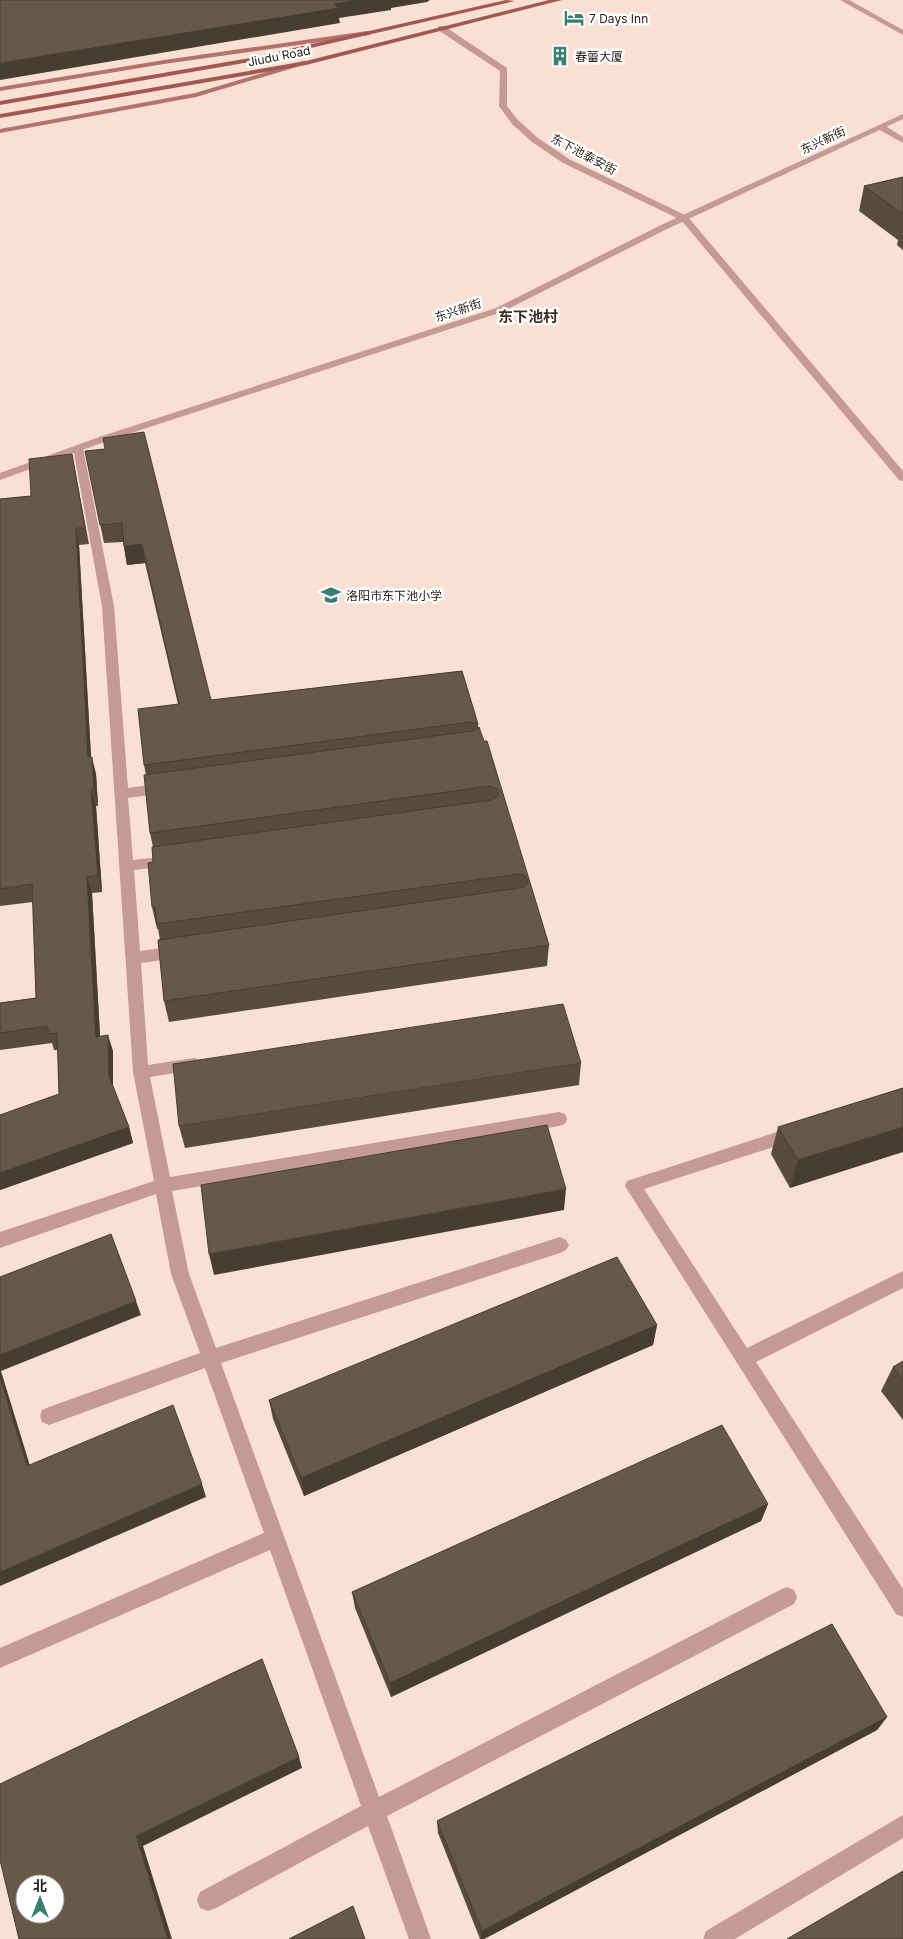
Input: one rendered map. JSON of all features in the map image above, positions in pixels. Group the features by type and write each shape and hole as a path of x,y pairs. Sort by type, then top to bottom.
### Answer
{"main road":[{"name":"Jiudu Road","path":"0,103 250,60 515,0"},
{"name":"Jiudu Road","path":"0,116 306,63 558,0"},
{"path":"0,90 164,62 367,33"},
{"path":"0,131 196,95 306,63"}],"street":[{"path":"844,0 903,33"},
{"name":"东下池泰安街","path":"441,28 504,70 503,106 515,122 535,140 566,161 684,218"},
{"name":"东兴新街","path":"0,476 78,448 498,310 684,218 903,116"},
{"path":"881,127 903,141"},
{"path":"684,218 903,478"},
{"path":"78,448 108,606 141,1072 180,1274 420,1939"},
{"path":"121,794 180,786"},
{"path":"126,866 186,858"},
{"path":"133,958 192,950"},
{"path":"141,1072 209,1062"},
{"path":"0,1240 163,1185 559,1119"},
{"path":"810,1128 633,1186 903,1607"},
{"path":"49,1416 210,1358 560,1245"},
{"path":"744,1359 903,1279"},
{"path":"0,1658 275,1538"},
{"path":"208,1900 374,1811 787,1596"},
{"path":"714,1939 903,1826"}],"building":[{"path":"0,0 358,0 334,4 339,8 0,63"},
{"path":"903,177 903,214 864,186"},
{"path":"144,432 211,700 462,671 478,724 471,722 144,765 138,709 179,704 142,544 124,546 122,523 100,525 85,451 105,449 103,438"},
{"path":"72,454 85,528 76,528 88,757 92,757 94,789 91,790 98,875 87,877 96,1037 108,1035 109,1076 129,1127 0,1173 0,1115 59,1094 57,1033 49,1034 47,1026 0,1033 0,1003 36,998 32,884 0,889 0,499 31,496 29,459"},
{"path":"479,727 484,741 487,741 549,945 164,1001 158,940 519,888 526,886 528,880 524,875 519,874 157,924 155,907 152,907 148,863 153,862 152,847 491,800 497,797 499,792 496,788 490,786 150,833 144,775 472,731"},
{"path":"563,1004 581,1063 179,1126 173,1064"},
{"path":"903,1088 903,1127 798,1160 778,1127"},
{"path":"547,1125 566,1189 209,1254 201,1185"},
{"path":"111,1234 136,1301 0,1355 0,1277"},
{"path":"617,1257 657,1325 301,1478 269,1400"},
{"path":"903,1361 903,1380 893,1367"},
{"path":"0,1377 27,1466 173,1405 202,1484 0,1572"},
{"path":"722,1425 768,1504 390,1683 352,1592"},
{"path":"832,1624 887,1717 482,1931 437,1821"},
{"path":"262,1659 299,1757 136,1836 168,1939 19,1939 15,1924 65,1924 65,1874 15,1874 15,1922 0,1860 0,1784"},
{"path":"903,1871 903,1939 787,1939"},
{"path":"353,1906 365,1939 289,1939"}],"place":[{"name":"7 Days Inn","path":"574,18"},
{"name":"春蕾大厦","path":"560,56"},
{"name":"洛阳市东下池小学","path":"331,595"}],"district":[{"name":"东下池村","path":"528,316"}]}
